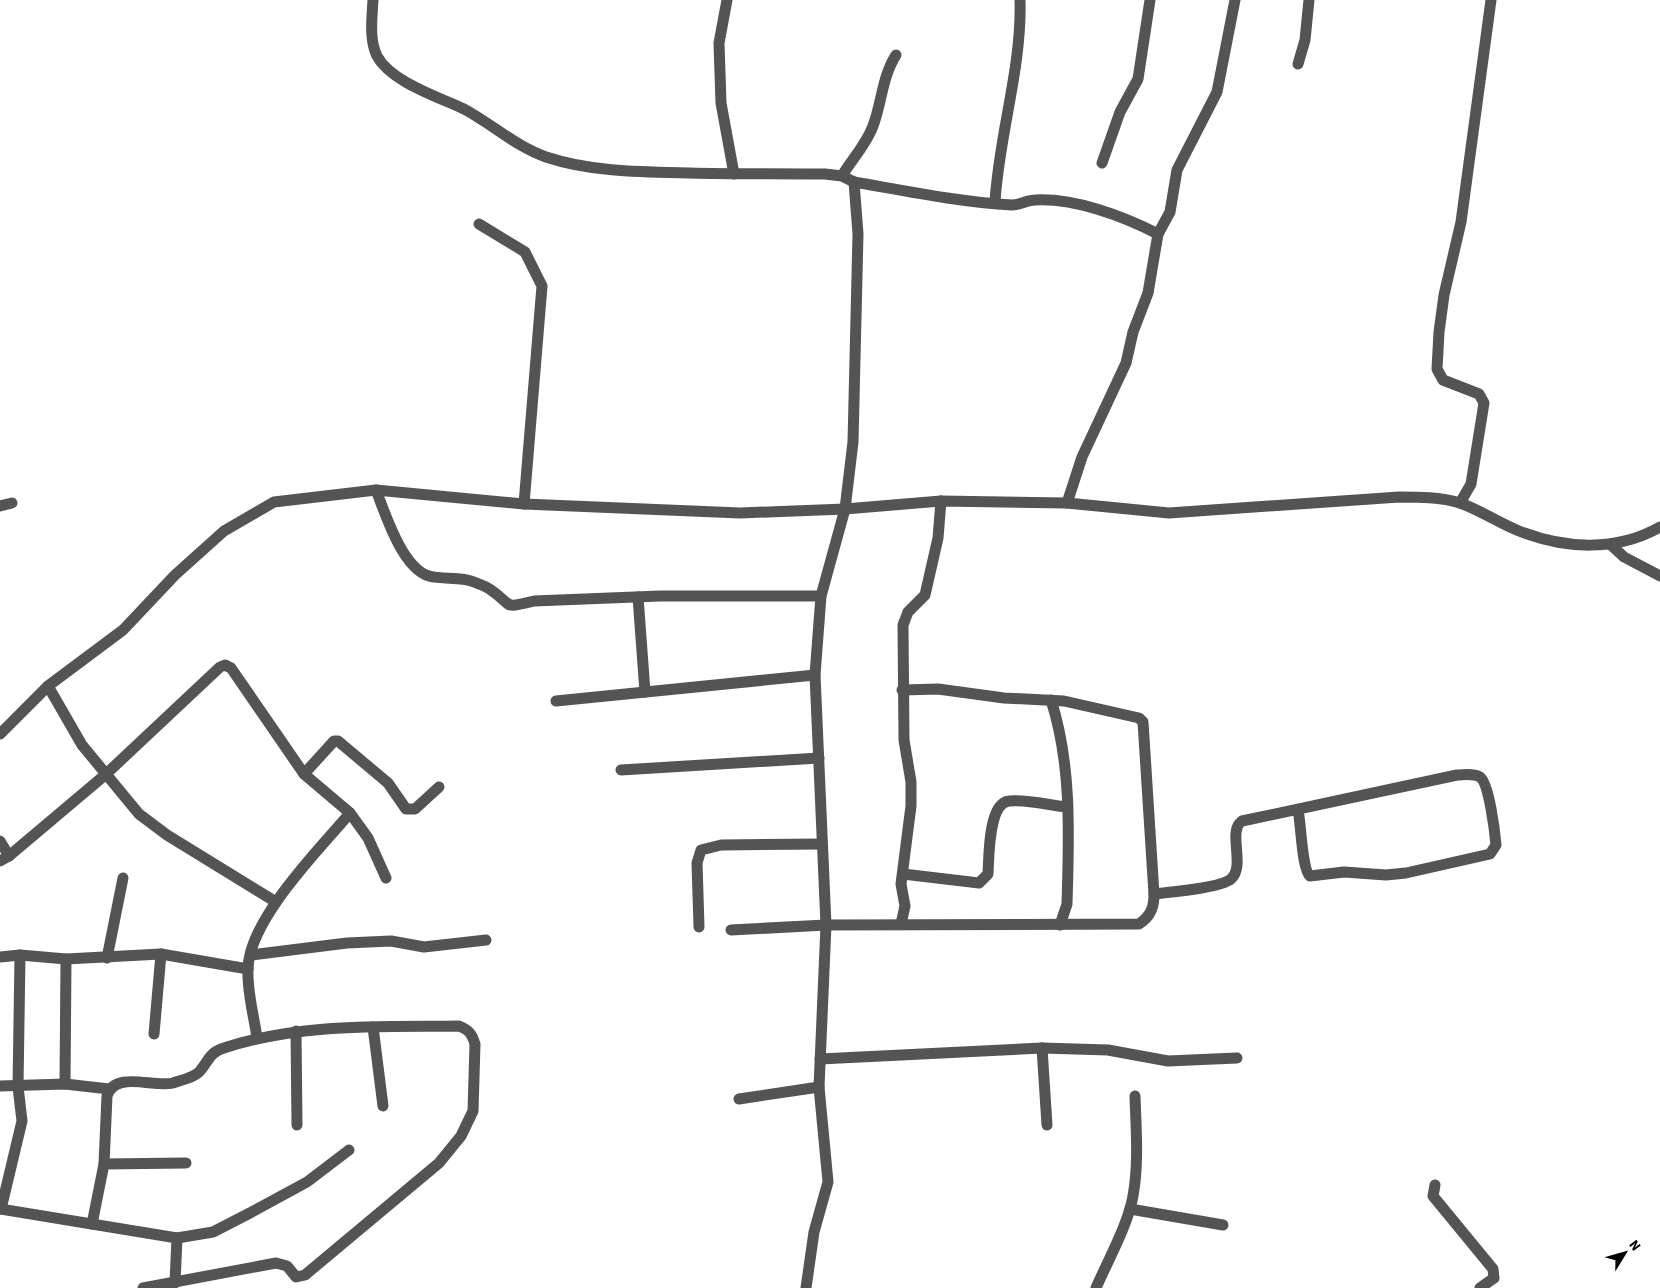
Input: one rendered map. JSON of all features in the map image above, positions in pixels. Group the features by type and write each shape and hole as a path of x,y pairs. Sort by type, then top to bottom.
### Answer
{"street":[{"path":"373,0 373,40 377,56 382,63 401,79 465,110 524,148 554,159 603,169 636,172 825,174 842,176 854,182 947,198 1014,205 1035,200 1087,206 1125,219 1158,234"},
{"path":"727,0 719,43 721,103 734,174"},
{"path":"995,202 996,174 1018,52 1020,0"},
{"path":"1102,162 1120,112 1138,79 1150,0"},
{"path":"1067,503 1082,457 1126,363 1133,332 1148,294 1158,234 1170,212 1177,170 1209,111 1217,92 1235,0"},
{"path":"1298,64 1305,40 1308,0"},
{"path":"1460,503 1471,484 1484,403 1479,394 1448,383 1439,376 1437,369 1439,332 1444,295 1461,222 1491,0"},
{"path":"842,176 866,144 874,125 887,69 896,55"},
{"path":"806,1288 814,1232 828,1182 819,1087 826,925 815,675 821,596 845,509 853,442 858,234 854,182"},
{"path":"479,224 525,252 542,286 524,504"},
{"path":"376,490 403,551 426,575 444,580 470,580 491,590 506,604 515,606 534,601 638,596 821,596"},
{"path":"0,734 48,686 123,630 175,576 224,531 274,502 376,490 524,504 740,513 845,509 941,501 1067,503 1169,512 1399,497 1428,498 1460,503 1519,530 1550,541 1582,545 1610,544 1642,537 1660,527"},
{"path":"901,924 905,906 901,884 910,829 911,798 911,782 904,740 902,690 903,625 908,612 925,595 938,538 941,501"},
{"path":"0,506 12,503"},
{"path":"1610,544 1624,557 1660,576"},
{"path":"638,596 645,692"},
{"path":"0,841 4,858 105,775 220,667 225,665 231,668 304,774 350,813 368,838 386,878"},
{"path":"556,701 815,675"},
{"path":"48,686 82,745 105,775 146,819 276,902"},
{"path":"731,930 826,925 1139,924 1151,912 1154,894 1143,722 1138,718 1082,704 1051,700 1004,698 938,689 902,690"},
{"path":"1051,700 1061,731 1066,765 1067,904 1060,925"},
{"path":"304,774 334,741 338,741 388,782 406,809 415,809 439,787"},
{"path":"621,770 820,758"},
{"path":"1154,894 1216,885 1231,880 1237,868 1238,824 1415,782 1470,774 1479,776 1483,780 1491,811 1496,845 1490,854 1406,873 1386,875 1344,872 1310,876 1304,867 1302,831 1298,810"},
{"path":"903,874 979,883 988,874 995,811 999,805 1009,801 1066,807"},
{"path":"257,1038 248,969 255,937 276,902 350,813"},
{"path":"699,927 697,863 701,850 721,845 822,844"},
{"path":"107,958 123,878"},
{"path":"251,955 347,943 391,941 424,947 486,940"},
{"path":"154,1034 162,954"},
{"path":"0,957 20,955 66,959 162,954 248,969"},
{"path":"20,955 18,1087 22,1121 0,1209 177,1238 212,1232 220,1228 307,1182 349,1150"},
{"path":"65,1084 66,959"},
{"path":"0,1086 18,1087 65,1084 109,1089 123,1082 169,1084 186,1079 200,1071 213,1052 257,1038 296,1031 373,1026 459,1026 468,1030 473,1035 475,1044 473,1112 462,1136 439,1163 305,1275 296,1277 287,1266 276,1263 174,1284 143,1288"},
{"path":"373,1026 383,1106"},
{"path":"296,1031 297,1126"},
{"path":"820,1059 1042,1048 1108,1050 1168,1061 1237,1058"},
{"path":"1042,1048 1047,1125"},
{"path":"739,1099 819,1087"},
{"path":"92,1224 104,1164 109,1089"},
{"path":"1096,1288 1130,1209 1137,1163 1135,1096"},
{"path":"104,1164 186,1163"},
{"path":"1435,1185 1434,1196 1493,1269 1494,1278 1480,1288"},
{"path":"1130,1209 1223,1225"},
{"path":"174,1284 177,1238"}]}
